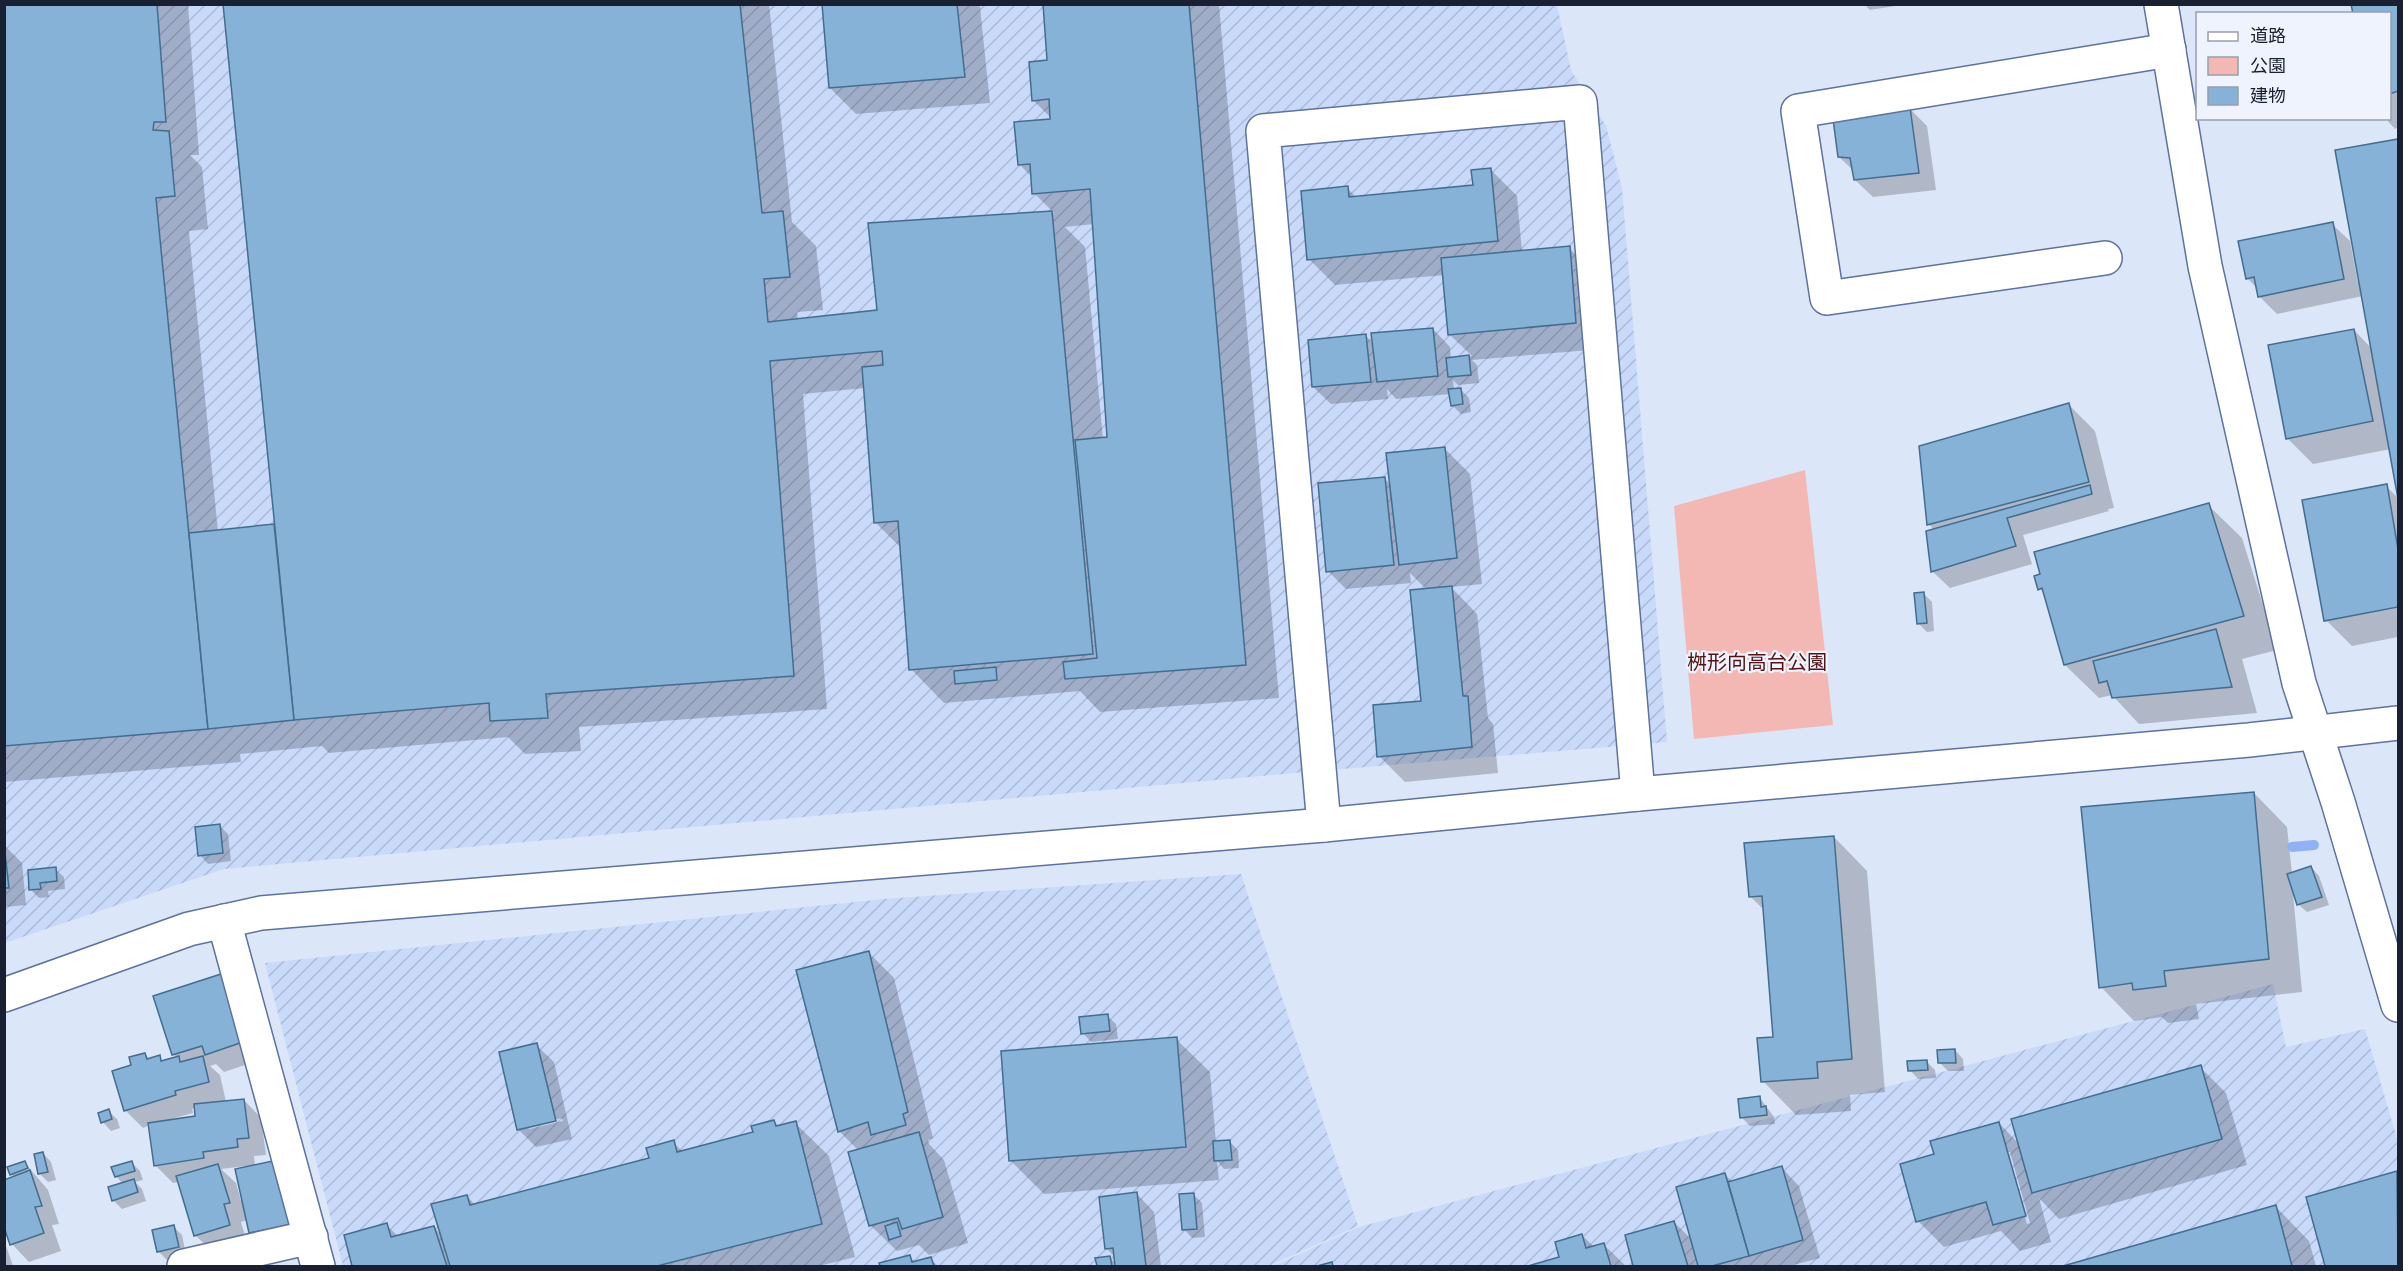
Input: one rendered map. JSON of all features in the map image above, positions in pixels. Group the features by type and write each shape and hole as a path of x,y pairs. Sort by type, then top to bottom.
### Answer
{"street":[{"path":"2161,4 2205,266 2297,672 2398,1005"},
{"path":"2105,258 1827,298 1798,111 2169,50"},
{"path":"1324,825 1263,131 1580,102 1638,794"},
{"path":"4,996 189,928 273,912 1324,825 1638,794 2249,740 2398,723"},
{"path":"184,1266 314,1251 224,921"}],"shaded area":[{"path":"4,5 1557,5 1571,70 1606,126 1622,188 1667,742 1294,773 224,869 5,943"},
{"path":"1241,874 1358,1226 1269,1266 343,1266 265,963 884,899"},
{"path":"2273,984 2286,1047 2365,1029 2398,1142 2398,1266 1273,1266 1359,1227"}],"green space":[{"name":"桝形向高台公園","path":"1805,470 1833,725 1694,739 1674,506"}],"building":[{"path":"4,4 157,4 166,122 154,122 153,130 169,131 175,196 156,198 208,729 4,746"},
{"path":"223,4 740,4 762,213 783,211 790,277 764,279 768,322 877,310 868,223 1052,211 1093,654 909,670 898,521 874,523 862,367 883,365 882,351 770,361 794,676 546,694 548,718 490,721 489,703 294,720"},
{"path":"822,4 957,4 965,77 829,88"},
{"path":"1043,4 1189,4 1246,665 1065,679 1063,662 1097,658 1075,440 1107,437 1090,189 1032,194 1030,164 1018,165 1014,122 1050,119 1049,99 1032,101 1029,62 1047,60"},
{"path":"2351,4 2398,4 2398,91 2391,94 2391,12 2353,12"},
{"path":"1910,107 1919,173 1854,180 1850,158 1838,157 1833,119"},
{"path":"2398,139 2398,499 2335,150"},
{"path":"1491,168 1498,241 1307,260 1301,191 1348,186 1349,197 1473,185 1471,170"},
{"path":"2333,222 2344,279 2258,297 2254,277 2246,279 2238,241"},
{"path":"1570,246 1576,323 1448,335 1441,258"},
{"path":"1433,328 1438,376 1377,382 1371,333"},
{"path":"2354,329 2373,421 2286,439 2268,345"},
{"path":"1366,334 1371,382 1312,387 1308,340"},
{"path":"1469,355 1471,375 1448,377 1446,358"},
{"path":"1461,388 1463,404 1451,406 1448,389"},
{"path":"2069,403 2089,482 1927,525 1919,446"},
{"path":"1445,447 1457,558 1399,565 1386,453"},
{"path":"1385,477 1394,565 1326,572 1318,483"},
{"path":"2387,484 2398,549 2398,607 2324,621 2302,500"},
{"path":"2090,485 2092,494 2007,518 2016,546 1931,572 1926,531"},
{"path":"2209,503 2244,616 2064,665 2042,588 2038,590 2034,576 2040,574 2034,552"},
{"path":"274,524 294,720 208,729 189,533"},
{"path":"1452,586 1463,696 1468,696 1472,747 1377,757 1373,705 1421,701 1410,590"},
{"path":"1924,592 1927,623 1917,624 1914,593"},
{"path":"2216,629 2232,687 2112,698 2107,681 2099,683 2093,661"},
{"path":"996,667 997,680 955,684 954,671"},
{"path":"2254,792 2269,959 2164,971 2166,986 2133,990 2132,983 2099,988 2081,807"},
{"path":"220,824 223,853 198,856 195,827"},
{"path":"1834,836 1852,1059 1817,1062 1818,1078 1761,1082 1757,1038 1773,1037 1762,896 1749,897 1744,843"},
{"path":"4,844 9,888 4,888"},
{"path":"2311,866 2322,897 2297,905 2287,874"},
{"path":"56,867 57,881 40,883 41,889 29,890 28,870"},
{"path":"869,951 908,1112 903,1114 906,1125 871,1135 868,1122 838,1132 796,970"},
{"path":"221,974 243,1042 205,1055 202,1046 172,1055 153,996"},
{"path":"1108,1014 1110,1031 1081,1034 1079,1017"},
{"path":"1177,1037 1186,1147 1009,1161 1001,1051"},
{"path":"537,1043 556,1121 517,1130 499,1052"},
{"path":"1955,1049 1956,1063 1938,1063 1937,1050"},
{"path":"145,1053 147,1059 160,1055 161,1061 179,1056 180,1062 203,1056 209,1082 175,1091 176,1095 124,1111 112,1071 131,1065 129,1057"},
{"path":"1927,1060 1928,1070 1908,1071 1907,1061"},
{"path":"2201,1065 2222,1139 2032,1193 2011,1119"},
{"path":"1760,1096 1761,1107 1766,1106 1767,1115 1740,1118 1738,1099"},
{"path":"244,1099 249,1138 237,1139 238,1147 203,1152 204,1158 154,1166 148,1123 195,1116 194,1104"},
{"path":"109,1109 112,1119 101,1123 98,1113"},
{"path":"774,1120 776,1126 796,1121 822,1224 657,1266 450,1266 431,1204 467,1195 470,1205 649,1158 646,1148 674,1140 677,1152 753,1132 751,1126"},
{"path":"1999,1122 2026,1216 1993,1225 1986,1202 1916,1222 1900,1164 1934,1154 1930,1141"},
{"path":"919,1132 943,1217 902,1229 898,1218 869,1226 848,1152"},
{"path":"1230,1140 1232,1160 1214,1161 1213,1141"},
{"path":"43,1152 48,1172 38,1174 34,1154"},
{"path":"277,1160 302,1222 249,1233 235,1169"},
{"path":"25,1161 28,1168 10,1175 7,1167"},
{"path":"132,1161 135,1171 115,1177 111,1167"},
{"path":"218,1164 230,1203 224,1204 230,1225 194,1236 176,1176"},
{"path":"1782,1166 1803,1240 1749,1256 1728,1182"},
{"path":"30,1170 42,1206 35,1207 44,1233 10,1245 4,1227 4,1180"},
{"path":"2397,1171 2398,1266 2325,1266 2306,1197"},
{"path":"1725,1173 1749,1256 1712,1266 1698,1266 1676,1187"},
{"path":"134,1179 138,1192 112,1201 108,1187"},
{"path":"1137,1192 1146,1266 1115,1266 1113,1248 1105,1249 1099,1197"},
{"path":"1194,1193 1197,1229 1182,1230 1179,1194"},
{"path":"2276,1205 2292,1266 2063,1266"},
{"path":"1674,1221 1688,1266 1633,1266 1625,1235"},
{"path":"897,1222 901,1236 889,1240 885,1226"},
{"path":"387,1223 391,1237 434,1226 447,1266 352,1266 344,1235"},
{"path":"174,1225 179,1247 157,1252 152,1230"},
{"path":"1582,1234 1586,1248 1604,1243 1611,1266 1528,1266 1559,1257 1555,1242"},
{"path":"910,1255 912,1262 931,1257 934,1266 880,1266 879,1263"},
{"path":"1110,1256 1112,1266 1097,1266 1095,1258"},
{"path":"1332,1262 1333,1266 1317,1266"}],"waterway":[{"path":"2292,847 2314,845"}]}
